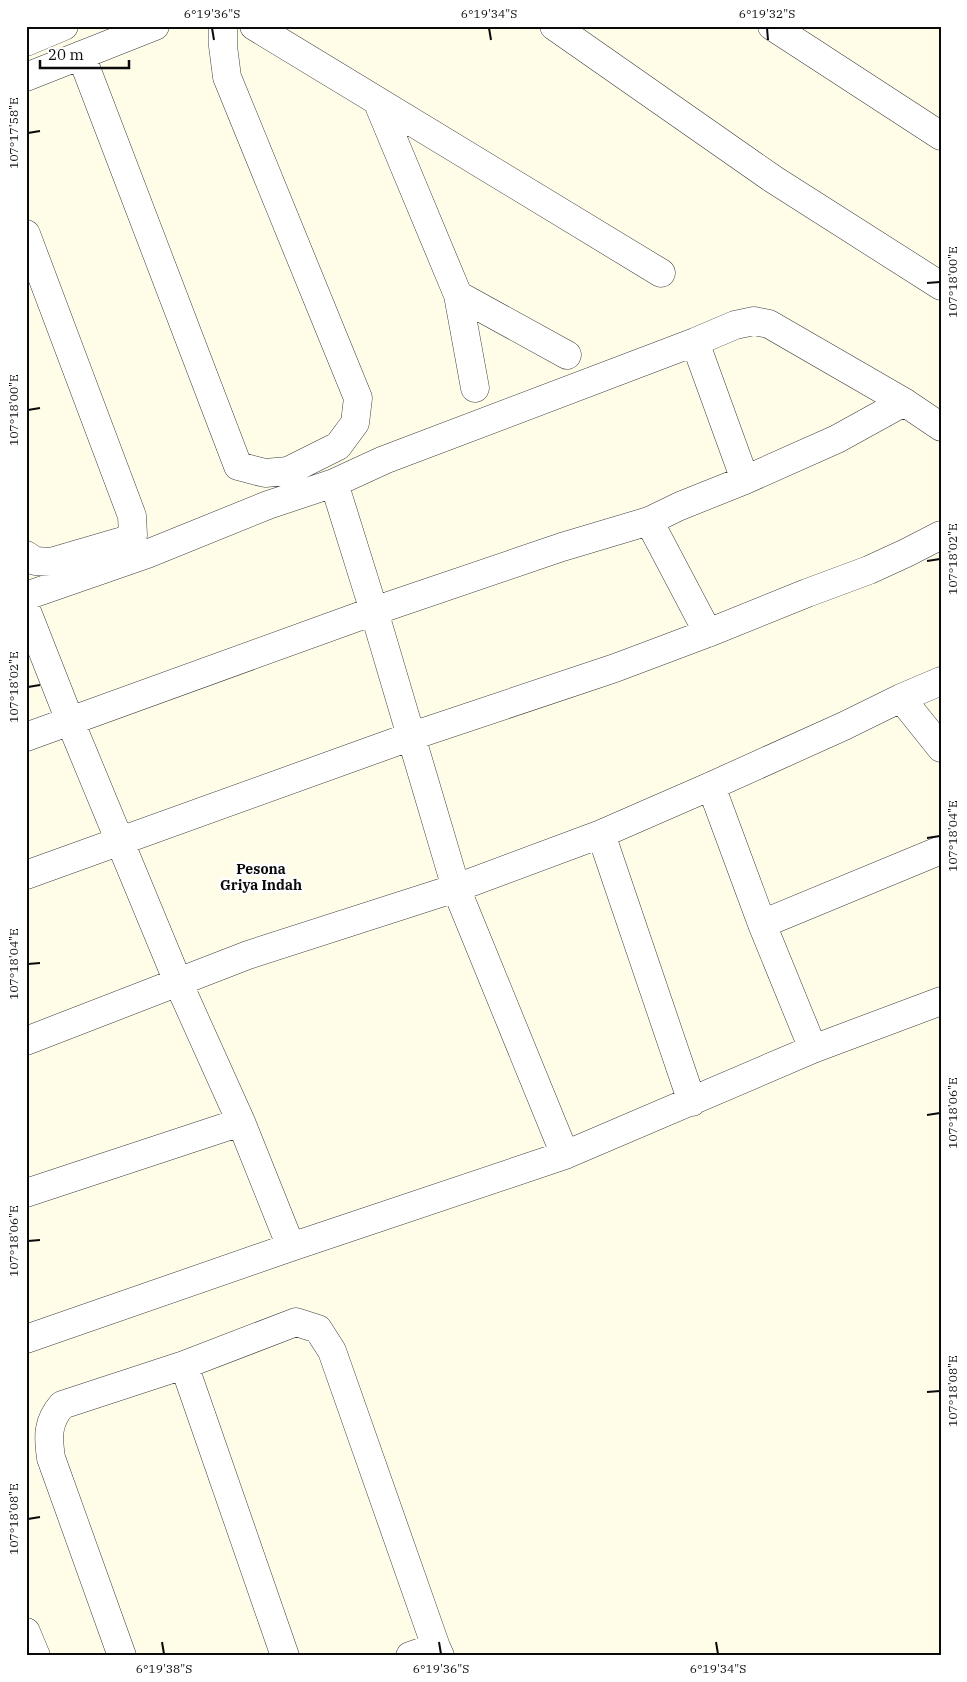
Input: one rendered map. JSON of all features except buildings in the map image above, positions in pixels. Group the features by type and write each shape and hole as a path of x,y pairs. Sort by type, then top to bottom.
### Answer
{"street":[{"path":"26,42 64,26"},
{"path":"26,78 81,54 155,26"},
{"path":"81,54 238,466 265,473 288,471 338,446 355,423 358,398 227,77 223,46 223,26"},
{"path":"254,26 661,273"},
{"path":"772,26 941,136"},
{"path":"558,27 773,179 941,286"},
{"path":"378,103 458,296 475,388"},
{"path":"26,234 132,516 133,535 123,541 51,562 35,561 26,555"},
{"path":"458,296 567,356"},
{"path":"26,596 146,554 268,505 334,483 384,460 744,323 754,321 769,324 904,402 941,427"},
{"path":"695,342 745,480"},
{"path":"26,737 374,610 562,547 649,521 837,439 904,402"},
{"path":"334,483 412,736 456,888 565,1155"},
{"path":"649,521 708,634"},
{"path":"26,875 412,736 615,668 708,634 807,593 869,570 941,535"},
{"path":"26,608 70,721 178,982 241,1122 291,1246"},
{"path":"26,1041 248,955 456,888 601,834 844,726 901,698 941,682"},
{"path":"901,698 941,748"},
{"path":"711,786 762,924 813,1049"},
{"path":"601,834 692,1102"},
{"path":"762,924 941,850"},
{"path":"26,1339 291,1246 565,1155 813,1049 941,1001"},
{"path":"26,1194 241,1122"},
{"path":"122,1656 51,1458 49,1444 53,1415 62,1405 184,1365 296,1322 318,1329 332,1351 438,1651 410,1656"},
{"path":"184,1365 285,1656"},
{"path":"26,1632 36,1656"}],"district":[{"name":"Pesona Griya Indah","path":"261,878"}]}
